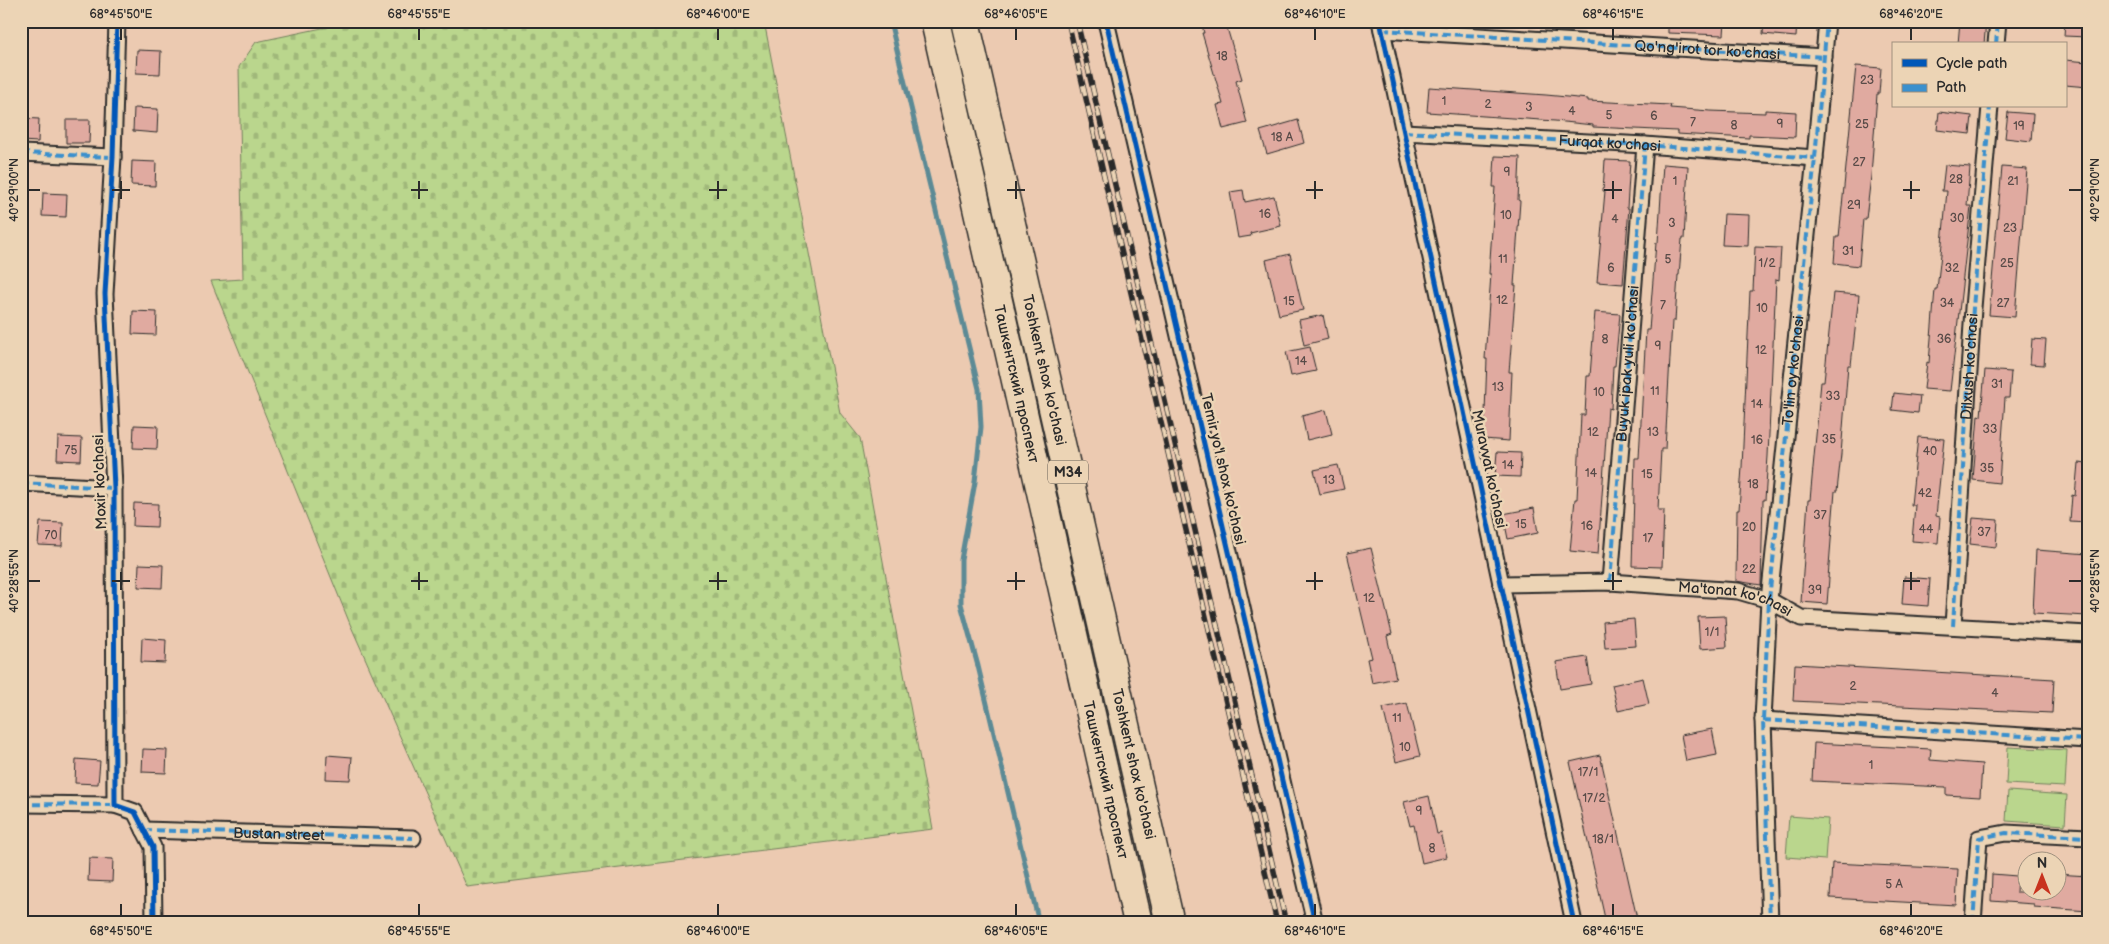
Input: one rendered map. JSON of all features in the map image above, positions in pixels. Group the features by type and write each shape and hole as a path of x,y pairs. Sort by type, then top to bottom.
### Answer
{"highway":[{"name":"Ташкентский проспект","path":"934,21 1138,923"},
{"name":"Toshkent shox ko'chasi","path":"965,21 1170,923"}],"street":[{"name":"Moxir ko'chasi","path":"115,805 114,488 105,294 113,157 117,21"},
{"name":"Temir yo'l shox ko'chasi","path":"1106,21 1315,923"},
{"name":"To'lin oy ko'chasi","path":"1770,923 1763,720 1768,600 1815,158 1827,21"},
{"path":"1996,42 1998,21"},
{"name":"Qo'ng'irot tor ko'chasi","path":"1381,26 1824,56"},
{"name":"Muravvat ko'chasi","path":"1381,26 1574,923"},
{"name":"Dilxush ko'chasi","path":"1953,626 1973,308 1990,108"},
{"name":"Furqat ko'chasi","path":"1404,132 1645,145 1815,158"},
{"name":"Buyuk ipak yuli ko'chasi","path":"1610,582 1645,145"},
{"path":"21,153 113,157"},
{"path":"21,483 114,488"},
{"name":"Ma'tonat ko'chasi","path":"1501,584 1610,582 1738,591 1768,600 1801,618 2088,634"},
{"path":"1763,720 2088,740"},
{"path":"21,804 115,805 135,812 153,847 154,923"},
{"name":"Bustаn street","path":"144,830 413,838"},
{"path":"1973,923 1979,838 2006,833 2088,837"}],"green space":[{"path":"342,21 764,21 840,413 860,438 933,829 467,887 350,624 211,281 243,279 239,67 256,42 341,24"},
{"path":"2008,747 2067,750 2065,787 2006,784"},
{"path":"2008,791 2067,795 2065,825 2006,821"},
{"path":"1789,816 1828,819 1825,860 1786,857"}],"building":[{"path":"1201,21 1225,21 1242,79 1236,81 1247,123 1223,129 1217,105 1223,104 1202,33 1204,33"},
{"path":"1668,21 1725,21 1724,35 1668,33"},
{"path":"1764,21 1797,21 1796,37 1763,34"},
{"path":"1960,21 1986,21 1984,42 1958,42"},
{"path":"2065,21 2088,21 2088,37 2064,36"},
{"path":"137,50 161,51 160,74 136,73"},
{"path":"2066,60 2088,62 2088,87 2066,85"},
{"path":"1856,66 1881,68 1879,94 1877,94 1871,176 1866,219 1863,219 1859,266 1834,263 1836,237 1839,237"},
{"path":"1429,87 1546,95 1588,99 1588,101 1671,105 1670,108 1710,111 1765,113 1765,110 1796,112 1795,137 1749,135 1749,138 1677,134 1677,131 1593,127 1593,125 1555,121 1427,112"},
{"path":"134,108 158,109 157,133 133,131"},
{"path":"1939,112 1972,116 1970,134 1937,130"},
{"path":"2008,112 2033,114 2031,141 2005,138"},
{"path":"21,118 39,119 38,142 21,141"},
{"path":"66,120 90,120 89,143 66,143"},
{"path":"1298,120 1304,143 1267,154 1260,131"},
{"path":"1495,156 1520,157 1518,200 1520,201 1514,285 1516,285 1509,372 1512,372 1509,441 1484,439 1487,359 1485,359 1491,274 1489,274 1495,187 1493,187"},
{"path":"1605,160 1630,161 1627,208 1629,208 1623,284 1597,282 1605,191 1603,191"},
{"path":"132,161 156,162 155,186 131,185"},
{"path":"1663,164 1688,166 1684,239 1682,239 1678,275 1675,321 1672,321 1665,449 1661,449 1658,510 1664,510 1662,567 1632,566 1635,458 1639,458 1646,330 1649,330 1656,243 1658,243"},
{"path":"1945,165 1970,167 1967,206 1971,206 1950,391 1924,389 1927,362 1929,363 1935,289 1937,289 1947,191 1942,191"},
{"path":"2002,167 2027,169 2015,317 1989,315"},
{"path":"1243,190 1245,202 1274,196 1281,226 1250,233 1251,236 1238,238 1230,192"},
{"path":"43,193 67,194 66,217 42,216"},
{"path":"1724,214 1749,215 1748,246 1722,245"},
{"path":"1755,247 1781,248 1779,280 1776,279 1768,456 1765,500 1763,500 1761,585 1736,581 1737,510 1739,510 1742,467 1750,291 1753,291"},
{"path":"1290,254 1303,310 1279,315 1266,260"},
{"path":"1833,293 1859,295 1851,365 1848,365 1841,454 1837,491 1835,491 1827,604 1801,602 1808,500 1810,500 1821,382 1824,382"},
{"path":"133,311 157,312 156,335 132,334"},
{"path":"1595,312 1620,314 1615,366 1613,366 1611,409 1608,408 1598,554 1570,551 1575,499 1577,499 1581,415 1585,415 1587,376 1590,376"},
{"path":"1323,315 1328,339 1304,345 1299,320"},
{"path":"2032,339 2046,340 2044,365 2030,364"},
{"path":"1310,347 1316,371 1291,376 1286,352"},
{"path":"1985,370 2011,372 2009,398 2005,398 1999,483 1973,480 1978,415 1981,416"},
{"path":"1894,393 1920,396 1918,413 1892,410"},
{"path":"1326,410 1332,434 1307,440 1302,416"},
{"path":"134,425 158,426 157,449 133,448"},
{"path":"58,437 82,438 81,461 57,460"},
{"path":"1918,437 1944,439 1936,516 1940,517 1938,543 1912,541 1915,505 1911,505"},
{"path":"1497,452 1521,453 1520,477 1495,476"},
{"path":"2078,463 2088,464 2088,523 2070,522 2072,495 2075,496"},
{"path":"1338,465 1344,489 1320,494 1314,470"},
{"path":"134,503 158,504 157,527 133,526"},
{"path":"1534,508 1538,533 1508,539 1503,514"},
{"path":"1973,518 1998,520 1996,547 1970,544"},
{"path":"40,522 63,523 62,546 38,545"},
{"path":"1371,548 1392,634 1387,636 1396,678 1372,683 1367,659 1372,658 1347,553"},
{"path":"2036,550 2088,554 2088,616 2033,613"},
{"path":"139,564 163,565 162,588 138,587"},
{"path":"1904,577 1930,579 1928,606 1902,604"},
{"path":"1725,616 1727,647 1700,649 1698,617"},
{"path":"1634,619 1636,646 1605,648 1603,622"},
{"path":"142,638 166,640 165,663 141,662"},
{"path":"1587,657 1591,684 1560,689 1556,662"},
{"path":"1795,664 2054,679 2052,713 1793,701"},
{"path":"1643,678 1649,704 1618,711 1612,685"},
{"path":"1407,703 1420,756 1396,762 1383,708"},
{"path":"1712,729 1717,755 1686,761 1681,735"},
{"path":"1814,743 1931,749 1930,760 1982,764 1980,797 1946,795 1946,787 1812,781"},
{"path":"143,749 167,750 166,773 142,772"},
{"path":"327,755 352,757 350,780 326,779"},
{"path":"1600,755 1638,923 1606,923 1570,762"},
{"path":"76,759 100,761 98,784 75,783"},
{"path":"1429,796 1437,834 1441,833 1447,857 1422,863 1414,825 1410,826 1404,802"},
{"path":"89,858 113,859 112,882 88,881"},
{"path":"1832,863 1958,869 1956,905 1830,898"},
{"path":"1992,874 2016,876 2016,902 2066,902 2066,875 2088,876 2088,911 2034,907 2034,904 1991,901"}],"waterway":[{"path":"890,21 979,389 981,427 975,482 961,560 961,604 978,666 1039,923"}],"railway":[{"path":"1068,21 1277,923"},
{"path":"1077,21 1286,923"}],"marked path":[{"path":"1770,923 1763,720 1769,600 1815,158 1827,21"},
{"path":"1996,42 1998,21"},
{"path":"1382,30 1824,57"},
{"path":"1953,626 1973,308 1990,108"},
{"path":"1404,132 1645,145 1815,158"},
{"path":"1610,582 1645,145"},
{"path":"21,153 113,157"},
{"path":"21,483 114,488"},
{"path":"1763,720 2088,740"},
{"path":"21,804 115,805"},
{"path":"144,830 413,838"},
{"path":"1973,923 1979,838 2006,833 2088,837"}],"cycle path":[{"path":"117,21 113,157 105,294 114,488 115,805 135,812 153,847 154,923"},
{"path":"1106,21 1315,923"},
{"path":"1380,21 1574,923"}]}
